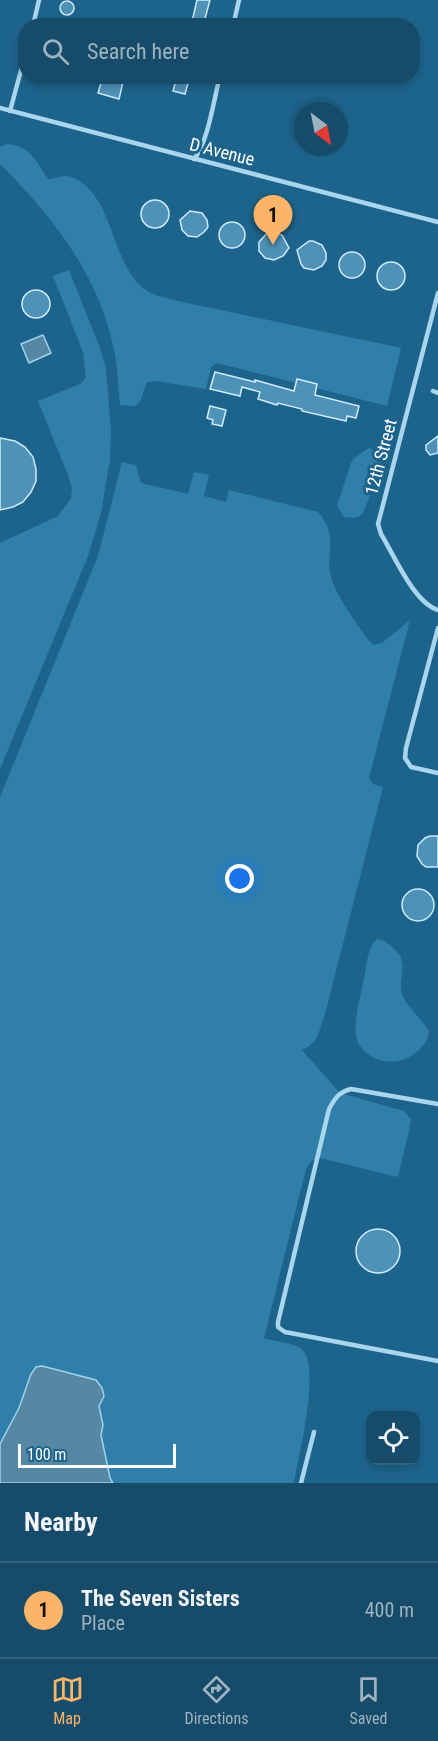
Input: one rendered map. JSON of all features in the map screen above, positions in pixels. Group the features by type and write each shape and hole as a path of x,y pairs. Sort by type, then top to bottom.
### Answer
{"lane":[{"path":"35,18 39,0"},
{"path":"235,18 239,0"},
{"path":"9,111 18,80"},
{"path":"194,159 200,153 218,84"},
{"name":"D Avenue","path":"0,108 165,153 438,222"},
{"name":"12th Street","path":"438,293 378,524 381,534 417,594 428,606 438,610"},
{"path":"438,628 405,758 411,767 438,773"},
{"path":"438,1104 351,1089 344,1090 335,1098 329,1109 278,1327 285,1332 438,1361"},
{"path":"300,1483 314,1432"}],"shaded area":[{"path":"8,144 23,148 28,152 48,179 68,176 85,185 96,197 104,212 132,276 143,288 157,296 401,348 387,406 217,363 211,367 206,389 155,381 147,382 140,402 135,406 120,405 114,350 97,297 85,272 55,226 0,164 0,147"},
{"path":"69,270 106,369 111,430 110,459 101,513 88,556 0,769 0,543 58,516 71,498 72,488 68,475 38,401 80,384 86,378 83,352 53,276"},
{"path":"43,335 51,353 29,363 21,344"},
{"path":"369,448 375,452 378,459 373,488 363,513 352,518 344,517 337,506 351,463 354,458"},
{"path":"122,462 136,465 141,483 188,494 194,472 209,475 204,496 226,502 229,490 318,512 325,521 330,538 329,564 333,583 344,605 368,640 374,645 382,643 410,620 369,778 373,784 383,787 320,1031 312,1044 302,1050 340,1093 404,1111 411,1119 398,1177 320,1158 311,1161 306,1169 264,1338 296,1346 307,1357 309,1390 307,1411 294,1483 113,1483 101,1435 103,1425 99,1406 104,1396 102,1387 96,1380 42,1366 0,1444 0,797 98,556"},
{"path":"377,939 390,945 401,958 403,997 429,1031 423,1046 408,1057 391,1062 377,1059 365,1052 356,1034 357,1013 368,957"},
{"path":"42,1366 96,1380 102,1388 104,1396 99,1406 103,1425 101,1435 113,1483 0,1483 0,1444 19,1408 31,1374 36,1367"}],"building":[{"path":"197,0 210,0 205,18 193,18"},
{"path":"64,1 70,1 74,8 70,15 64,15 60,11 60,5"},
{"path":"101,84 123,84 119,99 98,93"},
{"path":"175,84 188,84 185,94 173,91"},
{"path":"155,200 165,204 169,214 165,224 155,228 145,224 141,214 145,204"},
{"path":"190,211 202,213 207,220 208,227 197,237 188,236 182,230 180,220"},
{"path":"232,222 241,226 245,235 241,244 232,248 223,244 219,235 223,226"},
{"path":"268,232 282,235 289,248 283,256 274,260 265,258 259,251 259,242"},
{"path":"309,241 322,245 326,253 326,260 322,266 314,270 304,268 297,250"},
{"path":"352,252 361,256 365,265 361,274 352,278 343,274 339,265 343,256"},
{"path":"391,262 401,266 405,276 401,286 391,290 381,286 377,276 381,266"},
{"path":"36,290 46,294 50,304 46,314 36,318 26,314 22,304 26,294"},
{"path":"215,372 294,391 297,379 317,384 315,395 359,406 356,418 347,416 346,421 278,403 277,405 258,399 260,392 242,387 240,396 210,389"},
{"path":"210,406 226,410 222,426 212,424 213,420 207,418"},
{"path":"438,436 438,453 430,455 426,450 426,445"},
{"path":"0,438 15,441 25,447 33,457 36,481 23,502 0,510"},
{"path":"430,836 438,836 438,867 426,867 417,856 418,845"},
{"path":"418,889 429,894 434,905 429,916 418,921 407,916 402,905 407,894"},
{"path":"378,1229 393,1236 400,1251 393,1266 378,1273 363,1266 356,1251 363,1236"}],"place":[{"name":"The Seven Sisters","path":"273,245"}]}
